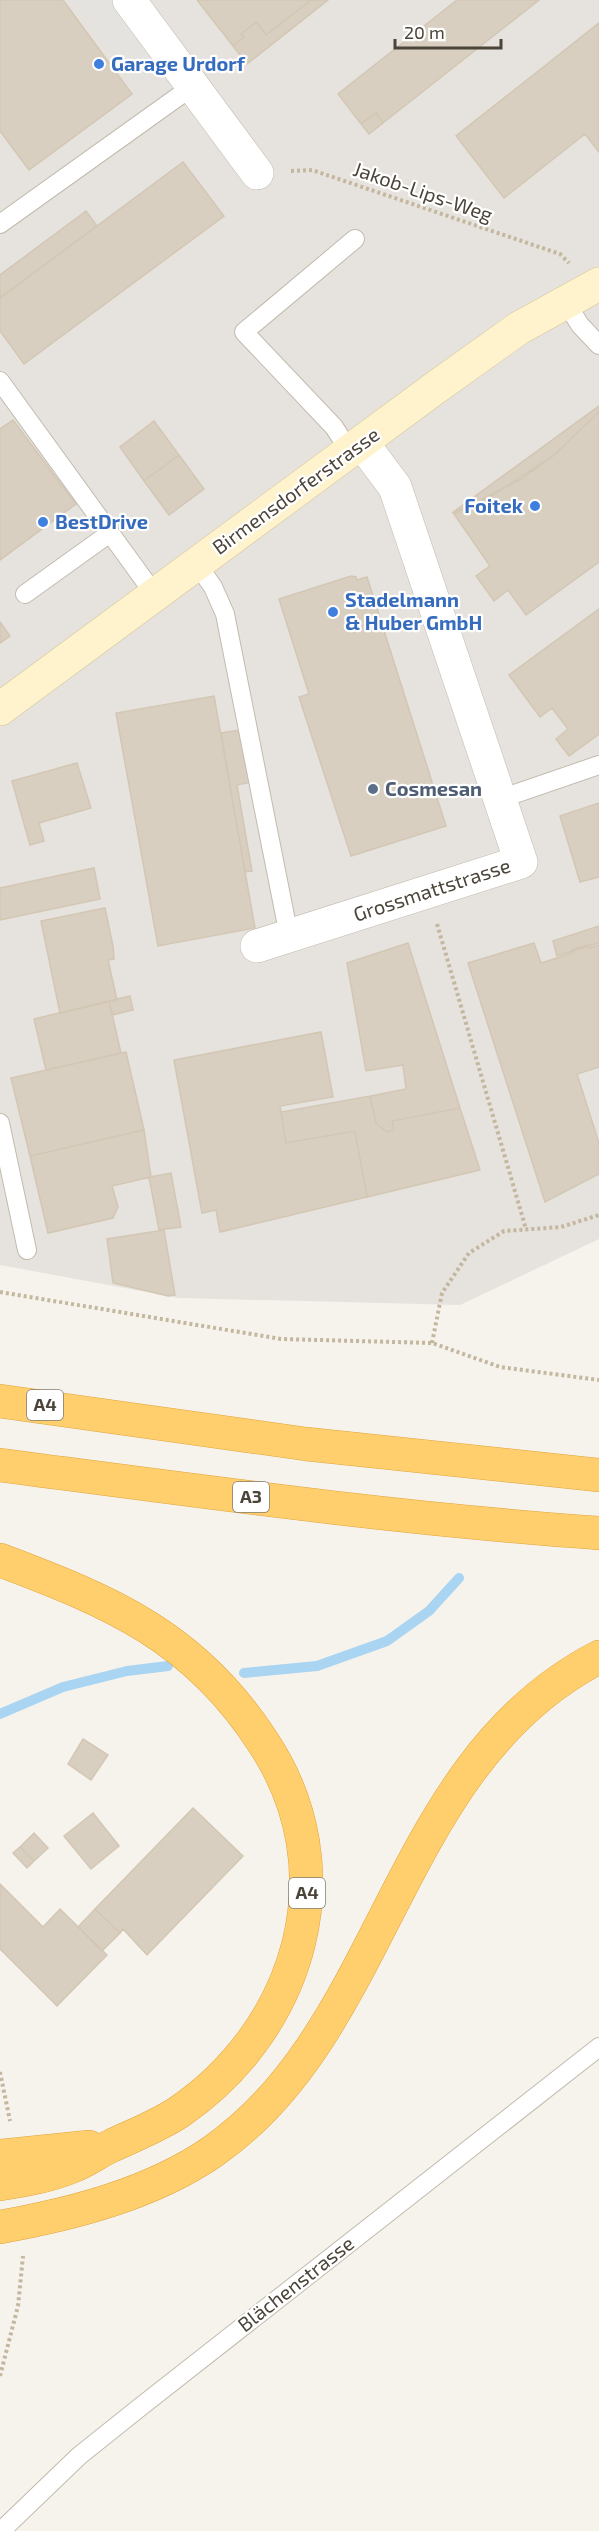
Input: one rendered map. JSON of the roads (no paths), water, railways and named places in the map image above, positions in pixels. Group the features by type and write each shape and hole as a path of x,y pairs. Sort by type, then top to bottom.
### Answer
{"highway":[{"name":"A4","path":"0,1395 89,1415"},
{"path":"0,1401 306,1444 599,1475"},
{"name":"A3","path":"0,1465 322,1506 502,1526 599,1533"},
{"name":"A4","path":"0,1560 69,1585 138,1619 197,1664 233,1702 264,1743 285,1785 299,1822 308,1870 306,1912 296,1958 277,2001 247,2048 214,2083 178,2112 74,2166 40,2178 0,2184"},
{"path":"12,2236 135,2190 211,2153 244,2127 303,2060 349,1982 418,1851 472,1765 504,1729 543,1694 599,1657"},
{"name":"A4","path":"6,2143 112,2145"}],"main road":[{"name":"Birmensdorferstrasse","path":"0,709 519,328 599,284"}],"street":[{"path":"129,0 257,173"},
{"name":"Grossmattstrasse","path":"256,946 521,862 395,487 356,447"}],"lane":[{"path":"0,224 193,86"},
{"path":"355,239 244,332 334,427 356,447"},
{"path":"565,301 580,325 599,345"},
{"path":"0,381 155,595"},
{"path":"25,594 110,533"},
{"path":"197,564 213,587 225,614 289,936"},
{"path":"500,799 599,765"},
{"path":"0,1123 27,1250"},
{"name":"Blächenstrasse","path":"1,2531 79,2456 599,2047"}],"waterway":[{"path":"244,1673 317,1666 387,1641 429,1611 459,1578"},
{"path":"0,1714 63,1687 127,1671 168,1666"}],"place":[{"name":"Garage Urdorf","path":"99,64"},
{"name":"Foitek","path":"535,506"},
{"name":"BestDrive","path":"43,522"},
{"name":"Stadelmann & Huber GmbH","path":"333,612"},
{"name":"Cosmesan","path":"373,789"}]}
